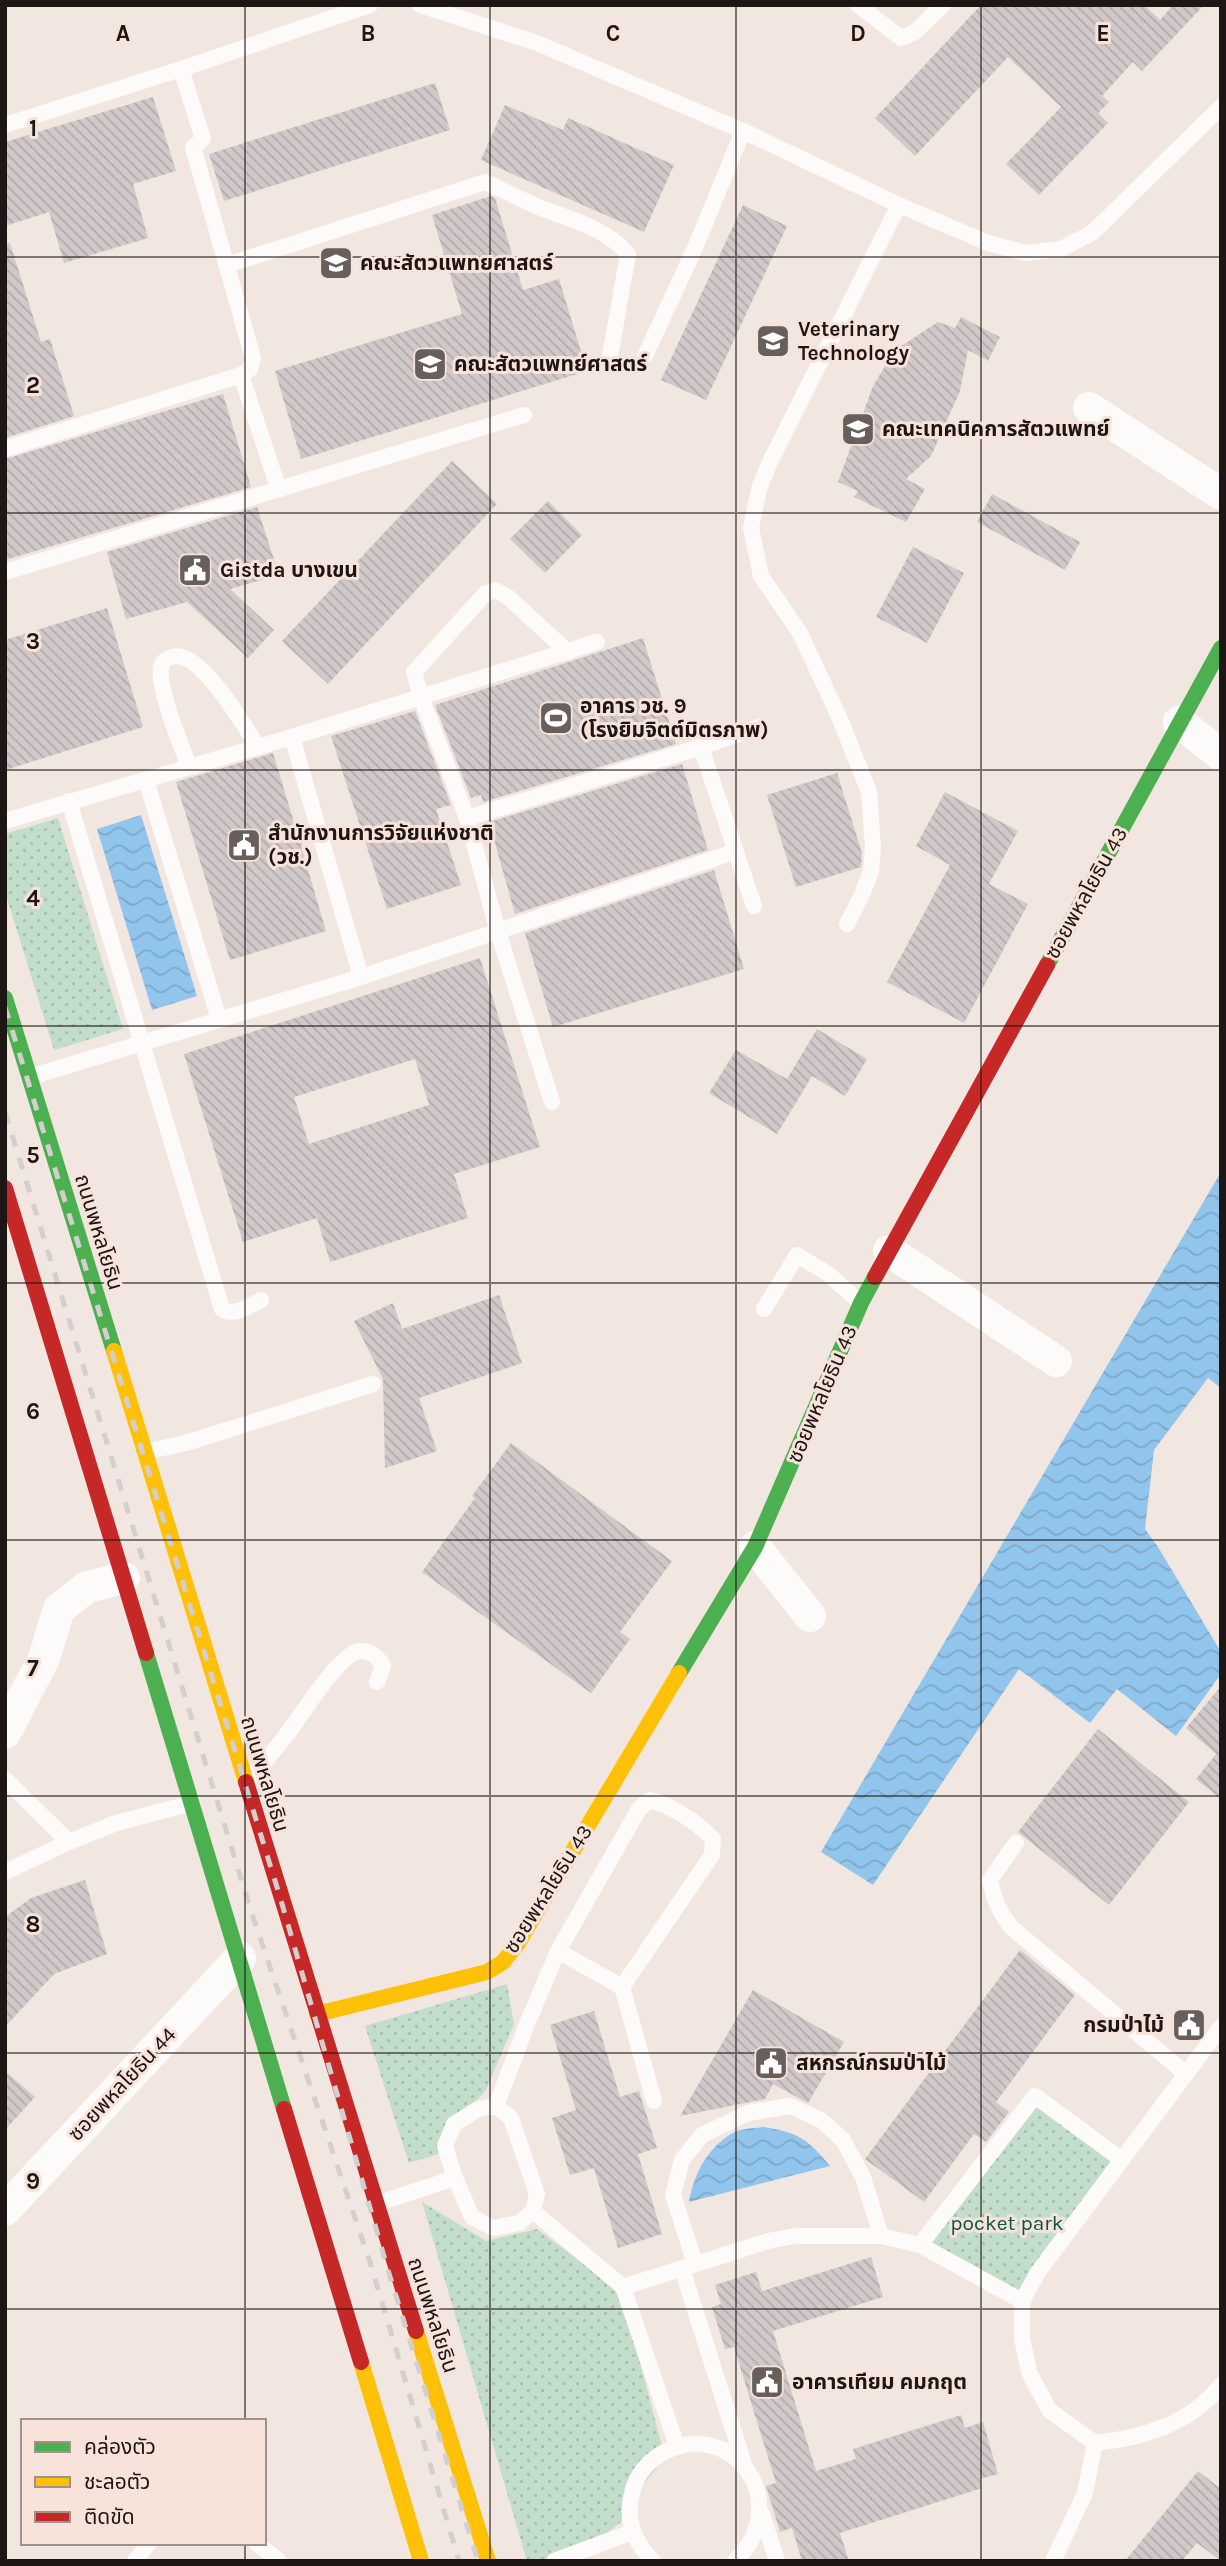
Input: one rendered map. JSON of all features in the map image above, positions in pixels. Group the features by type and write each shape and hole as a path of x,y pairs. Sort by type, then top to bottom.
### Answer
{"main road":[{"name":"ซอยพหลโยธิน 43","path":"317,2014 487,1972 503,1962 518,1943 755,1547 861,1303 1221,648"},
{"name":"ถนนพหลโยธิน","path":"5,998 145,1452 225,1732 246,1782 488,2561"},
{"path":"5,1188 124,1578 182,1747 193,1803 421,2561"}],"street":[{"path":"1089,408 1221,494"},
{"path":"1179,722 1221,755"},
{"path":"889,1251 1056,1361"},
{"path":"755,1547 810,1616"},
{"path":"5,1732 44,1658 59,1609 87,1587 124,1578"},
{"name":"ซอยพหลโยธิน 44","path":"5,2210 240,1958"}],"lane":[{"path":"5,125 370,5"},
{"path":"420,5 537,43 743,131 899,205 988,243 1026,253 1062,249 1092,233 1221,107"},
{"path":"858,5 901,38 915,32 943,5"},
{"path":"5,449 241,375 250,369 253,358 193,147 203,139 181,69"},
{"path":"645,356 695,247 743,131"},
{"path":"228,265 485,182 597,230 617,241 628,254 609,362"},
{"path":"847,924 871,871 873,847 869,792 840,719 800,633 761,576 751,528 759,489 769,464 899,205"},
{"path":"241,375 279,490"},
{"path":"5,572 524,415"},
{"path":"552,1102 498,932 467,818 414,672 485,594 495,590 508,597 568,652"},
{"path":"5,821 292,737 597,642"},
{"path":"189,766 171,717 161,678 161,665 174,655 188,658 207,674 258,747"},
{"path":"467,818 701,747 761,726"},
{"path":"292,737 361,977"},
{"path":"701,747 754,906"},
{"path":"146,780 219,1019"},
{"path":"69,802 222,1309 228,1313 234,1312 261,1300"},
{"path":"30,1077 361,977 734,852"},
{"path":"764,1309 797,1255 827,1273 861,1303"},
{"path":"145,1452 186,1443 373,1384"},
{"path":"246,1782 287,1734 339,1665 354,1653 366,1651 377,1656 383,1666 377,1682"},
{"path":"5,1779 69,1842"},
{"path":"496,2106 558,1951 639,1809 650,1800 660,1803 703,1829 713,1839 712,1855 622,1987"},
{"path":"5,1872 116,1823 193,1803"},
{"path":"1016,1843 990,1880 996,1904 1003,1917 1012,1928 1186,2074"},
{"path":"558,1951 622,1987 654,2101"},
{"path":"1221,2027 1038,2272 1022,2301 1022,2338 1029,2372 1049,2410 1095,2443 1140,2436 1179,2422 1209,2400 1221,2385"},
{"path":"920,2245 1035,2096 1122,2160"},
{"path":"496,2106 511,2118 537,2194 533,2211 519,2223 493,2228 472,2217 454,2178 445,2147 454,2124 478,2109 496,2106"},
{"path":"777,2561 754,2481 746,2468 688,2266 673,2195 682,2160 702,2135 748,2113 790,2106 821,2120 843,2140 863,2178 881,2236"},
{"path":"376,2204 454,2178"},
{"path":"533,2211 623,2287 677,2446"},
{"path":"623,2287 768,2241 795,2236 881,2236 920,2245 1022,2301"},
{"path":"1053,2561 1085,2493 1095,2443"},
{"path":"653,2561 640,2547 632,2532 629,2502 640,2473 650,2462 677,2446 707,2445 728,2453 746,2468"},
{"path":"736,2561 747,2549 757,2531 761,2512"},
{"path":"554,2561 632,2532"},
{"path":"135,2561 147,2545"},
{"path":"259,2545 279,2561"}],"green space":[{"path":"58,818 123,1029 54,1050 5,892 5,834"},
{"path":"507,1984 514,2024 486,2090 457,2122 452,2150 409,2163 365,2026"},
{"name":"pocket park","path":"1035,2096 1122,2160 1022,2301 920,2245"},
{"path":"422,2202 486,2241 537,2229 622,2293 665,2458 641,2487 621,2522 589,2547 565,2561 527,2561"}],"water":[{"path":"141,815 197,996 152,1010 97,829"},
{"path":"1221,1172 1221,1388 1208,1378 1154,1450 1145,1529 1221,1652 1221,1674 1176,1736 1117,1689 1090,1723 1019,1669 873,1885 821,1852"},
{"path":"764,2127 786,2132 809,2143 830,2166 689,2202 704,2160 718,2144 737,2131"}],"building":[{"path":"981,5 1144,5 1160,20 1173,5 1204,5 1142,71 1133,62 1102,96 1109,102 1098,113 1108,123 1039,195 1006,164 1061,107 1008,57 915,156 875,118"},
{"path":"435,83 450,130 224,201 209,154"},
{"path":"153,97 176,171 133,184 148,238 64,263 49,212 5,226 5,142"},
{"path":"505,105 563,130 568,118 674,165 644,232 481,160"},
{"name":"คณะสัตวแพทย์ศาสตร์","path":"491,196 495,198 523,290 559,279 587,371 301,459 275,371 462,314 432,215"},
{"path":"743,205 787,226 706,400 661,380"},
{"path":"10,243 41,342 50,339 74,416 5,438 5,244"},
{"path":"961,317 1000,337 988,361 968,350 960,391 931,456 906,479 925,489 906,522 854,497 858,491 838,482 873,386 895,350 938,322 955,328"},
{"path":"223,394 251,487 5,560 5,459"},
{"path":"452,461 497,504 328,684 282,641"},
{"path":"992,494 1080,542 1065,570 977,522"},
{"path":"548,501 582,535 545,573 510,539"},
{"name":"Gistda บางเขน","path":"257,507 279,575 230,589 274,630 248,658 187,602 126,619 107,552"},
{"path":"913,547 964,573 927,643 876,617"},
{"path":"107,608 143,727 5,770 5,640"},
{"name":"อาคาร วช. 9 (โรงยิมจิตต์มิตรภาพ)","path":"643,638 676,744 483,802 481,795 471,798 435,705"},
{"path":"415,711 451,805 436,809 461,885 387,909 331,736"},
{"path":"273,753 296,829 309,833 301,846 326,931 230,960 176,782"},
{"path":"682,764 708,850 515,914 489,822"},
{"path":"837,773 862,853 861,867 796,887 767,795"},
{"path":"945,792 1018,831 989,884 1028,904 964,1023 887,982 950,865 916,846"},
{"path":"714,870 744,969 553,1027 525,933"},
{"path":"480,958 540,1147 454,1174 468,1218 330,1262 317,1218 243,1242 184,1054","holes":["415,1059 429,1105 309,1144 294,1097"]},
{"path":"817,1029 867,1059 845,1096 812,1076 777,1134 709,1093 736,1050 787,1079"},
{"path":"499,1295 522,1363 419,1398 437,1451 385,1468 383,1379 354,1321 393,1303 402,1329"},
{"path":"511,1443 672,1561 620,1632 630,1639 591,1693 422,1572"},
{"path":"1221,1686 1221,1799 1196,1779 1216,1754 1186,1728"},
{"path":"1098,1729 1189,1802 1109,1905 1018,1832"},
{"path":"85,1880 107,1954 54,1974 5,2027 5,1917 31,1898"},
{"path":"1020,1950 1075,1995 996,2102 1009,2112 986,2142 974,2134 924,2202 865,2159"},
{"name":"สหกรณ์กรมป่าไม้","path":"753,1990 844,2042 808,2103 773,2084 765,2099 680,2116"},
{"path":"594,2011 620,2097 639,2091 657,2148 638,2154 662,2234 618,2248 594,2168 570,2175 552,2118 576,2110 550,2025"},
{"path":"5,2071 35,2097 5,2130"},
{"name":"อาคารเทียม คมกฤต","path":"871,2257 883,2297 773,2331 816,2471 856,2459 853,2449 961,2415 965,2428 983,2422 998,2474 980,2479 982,2488 840,2533 849,2561 802,2561 792,2528 780,2532 766,2486 776,2483 734,2347 725,2349 712,2307 721,2304 715,2285 756,2272 762,2291"},
{"path":"1198,2471 1221,2489 1221,2561 1197,2543 1182,2561 1125,2561"}],"railway":[{"path":"5,1007 280,1897 388,2270 478,2561"},
{"path":"5,1112 251,1911 370,2262 459,2561"}],"traffic: fast":[{"path":"1047,965 1221,648"},
{"path":"5,998 114,1351"},
{"path":"679,1673 755,1547 861,1303 875,1277"},
{"path":"146,1653 284,2109"}],"traffic: slow":[{"path":"114,1351 246,1782"},
{"path":"317,2014 487,1972 503,1962 518,1943 679,1673"},
{"path":"416,2331 488,2561"},
{"path":"361,2362 421,2561"}],"traffic: jam":[{"path":"875,1277 1047,965"},
{"path":"5,1188 146,1653"},
{"path":"246,1782 416,2331"},
{"path":"284,2109 361,2362"}],"place":[{"name":"คณะสัตวแพทยศาสตร์","path":"336,263"},
{"name":"Veterinary Technology","path":"773,341"},
{"name":"คณะสัตวแพทย์ศาสตร์","path":"430,364"},
{"name":"คณะเทคนิคการสัตวแพทย์","path":"858,429"},
{"name":"Gistda บางเขน","path":"195,570"},
{"name":"อาคาร วช. 9 (โรงยิมจิตต์มิตรภาพ)","path":"556,718"},
{"name":"สำนักงานการวิจัยแห่งชาติ (วช.)","path":"244,845"},
{"name":"กรมป่าไม้","path":"1189,2025"},
{"name":"สหกรณ์กรมป่าไม้","path":"771,2063"},
{"name":"อาคารเทียม คมกฤต","path":"767,2382"}]}
